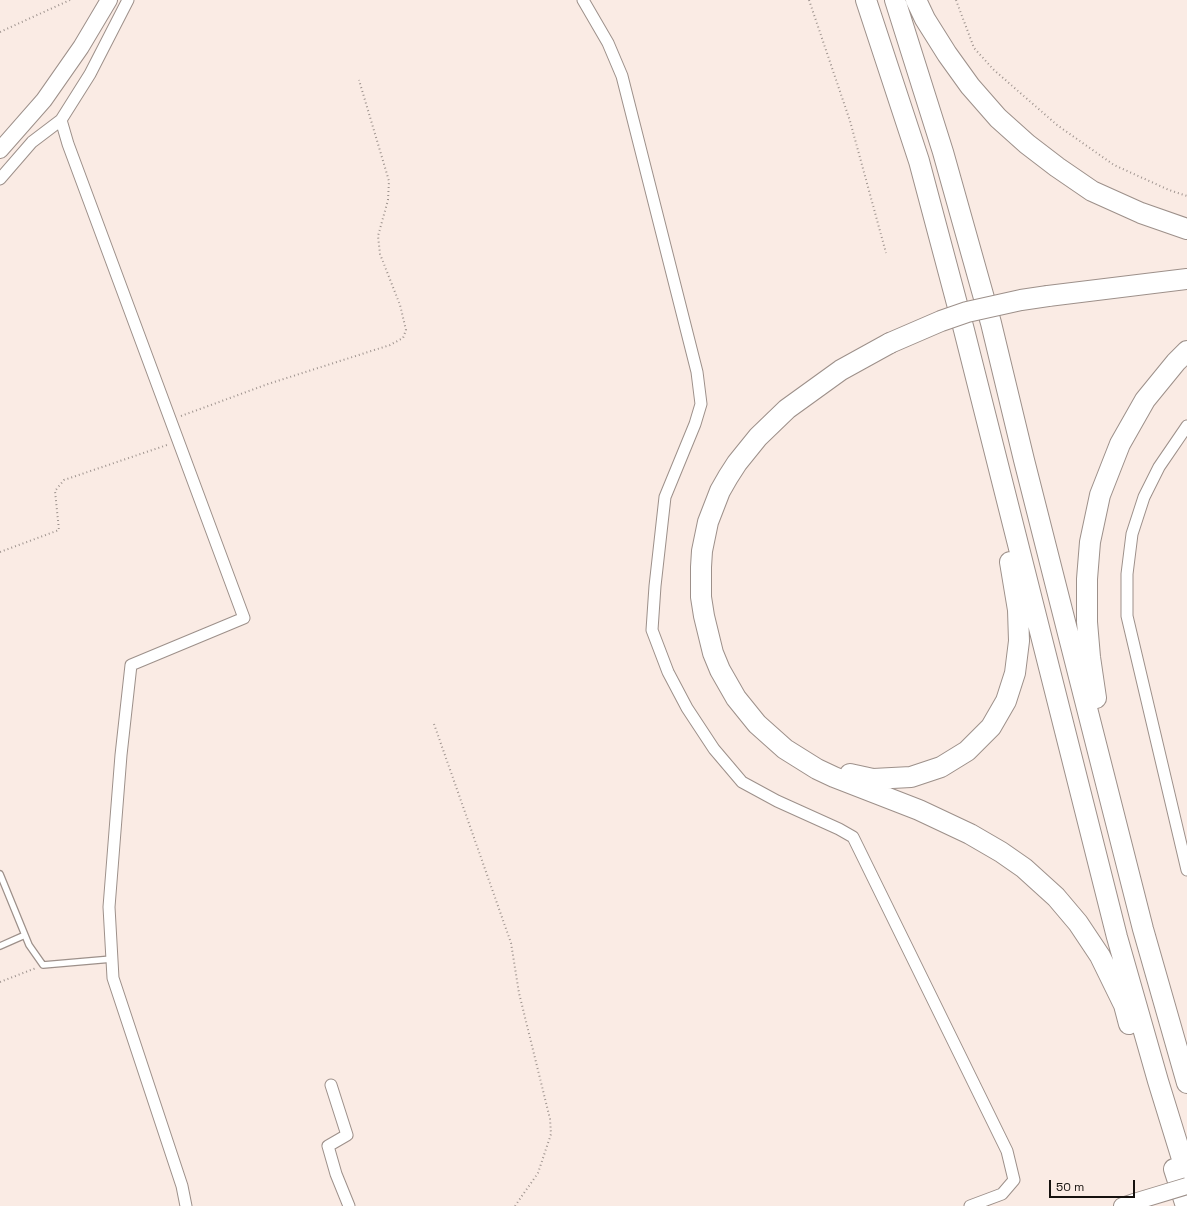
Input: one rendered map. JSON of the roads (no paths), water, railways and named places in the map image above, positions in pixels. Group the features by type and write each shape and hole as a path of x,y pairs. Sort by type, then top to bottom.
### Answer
{"highway":[{"path":"866,0 919,161 999,466 1118,937 1158,1081 1187,1175"},
{"path":"895,0 943,152 991,323 1026,468 1143,929 1187,1083"},
{"path":"916,0 925,19 947,54 970,86 998,118 1027,144 1057,168 1092,191 1141,214 1187,229"},
{"path":"1049,299 1187,279"},
{"path":"999,466 993,491 1012,572 1018,610 1019,641 1015,674 1006,701 991,726 967,751 941,767 911,777 873,779 840,771 820,763 804,754 780,736 762,719 742,695 726,668 714,633 708,582 709,552 715,524 726,494 752,454 792,414 810,400 844,376 892,346 934,323 967,312 1021,300 1049,299 1187,286"},
{"path":"892,346 841,370 806,394 758,437 728,477 720,492 708,522 701,567 701,597 713,653 720,670 740,703 757,724 800,760 822,772 919,810 970,834 1001,852 1024,868 1061,902 1078,923 1100,956 1124,1005 1186,1206"},
{"path":"1143,929 1132,852 1098,706 1087,622 1087,579 1090,542 1100,495 1120,444 1145,400 1187,351"}],"main road":[{"path":"0,150 44,100 81,47 109,0"},
{"path":"1128,1204 1187,1186"}],"street":[{"path":"0,179 32,142 61,120 90,74 128,0"},
{"path":"583,0 608,43 622,76 697,372 701,404 695,424 666,497 659,543 652,630 668,672 687,708 714,750 742,782 777,801 839,829 853,837 1007,1151 1014,1180 1002,1194 970,1206"},
{"path":"61,120 68,144 244,618 131,665 121,755 109,907 113,978 182,1186 186,1206"},
{"path":"1187,426 1158,467 1144,497 1132,534 1126,574 1127,616 1187,870"},
{"path":"331,1085 348,1135 328,1146 336,1174 349,1206"}],"lane":[{"path":"0,874 25,935 43,965 112,959"},
{"path":"0,946 25,935"}]}
